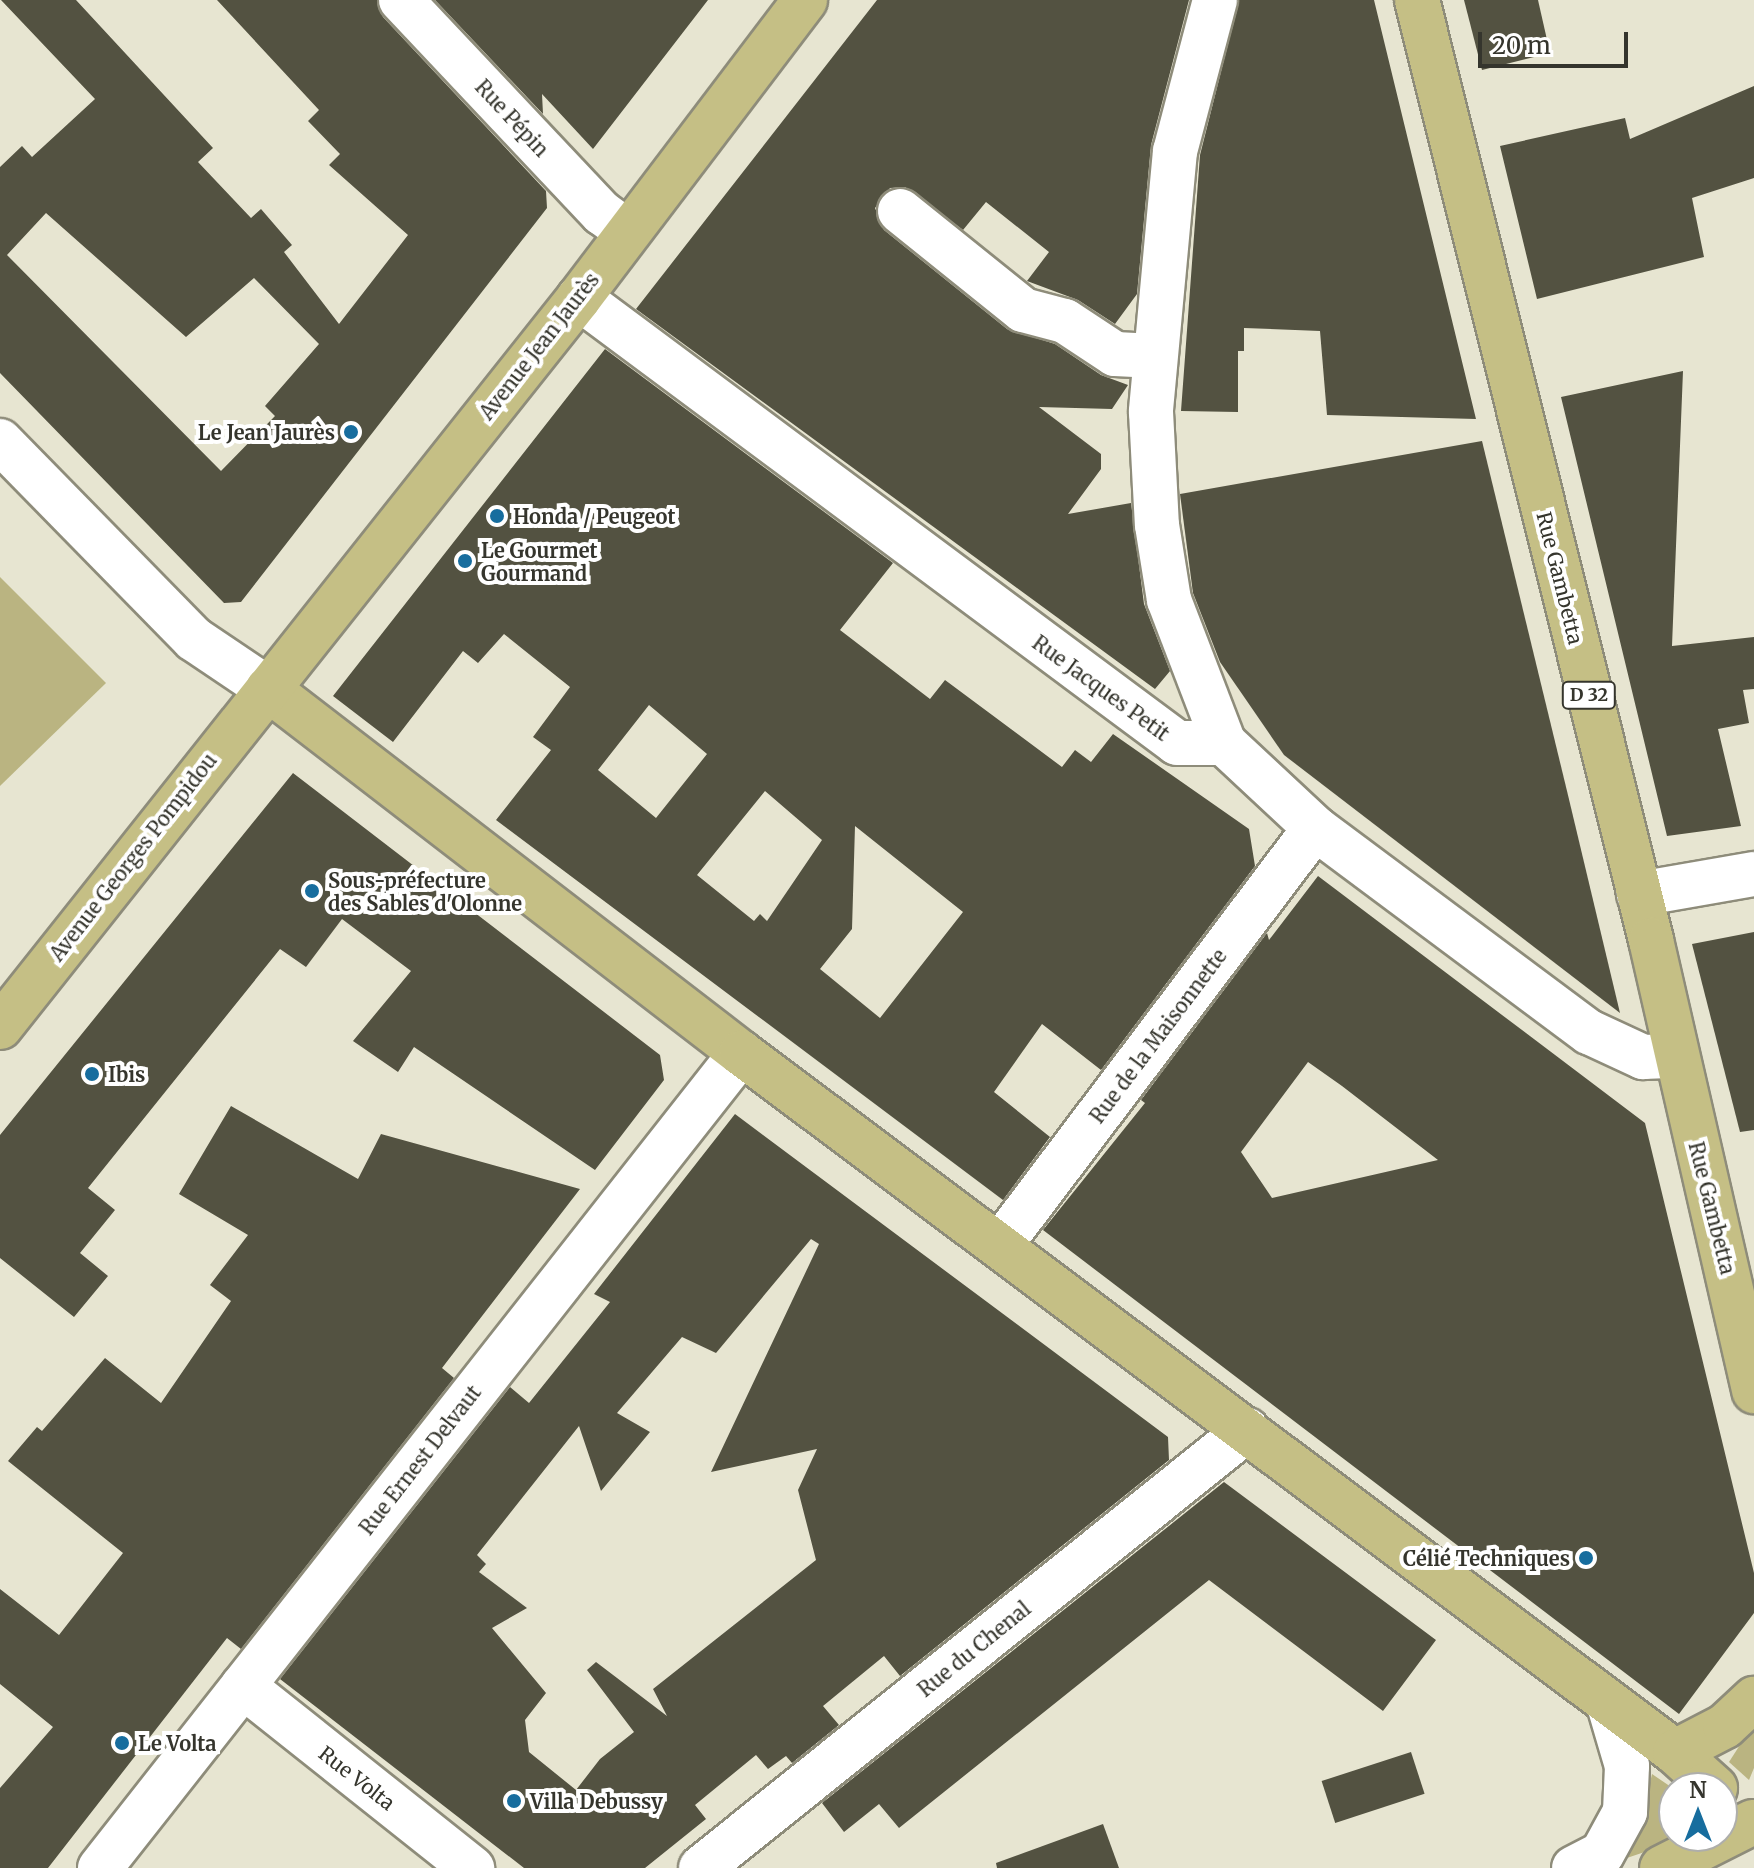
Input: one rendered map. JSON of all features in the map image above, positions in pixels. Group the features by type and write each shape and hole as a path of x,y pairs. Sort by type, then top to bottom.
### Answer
{"main road":[{"name":"Avenue Jean Jaurès","path":"268,689 579,298 805,0"},
{"name":"Rue Gambetta","path":"1417,0 1639,894 1675,1056 1749,1342 1754,1391"},
{"name":"Avenue Georges Pompidou","path":"0,1027 268,689"},
{"path":"268,689 741,1053 1001,1244 1675,1752 1697,1772"},
{"path":"1675,1752 1725,1726 1754,1699"},
{"path":"1738,1808 1754,1821"},
{"path":"1662,1868 1754,1821"},
{"path":"1738,1868 1754,1821"}],"street":[{"name":"Rue Pépin","path":"401,0 602,213 627,231"},
{"path":"1215,0 1175,151 1151,412 1157,525 1169,600 1224,743 1315,828 1589,1032 1643,1057 1675,1056"},
{"path":"900,211 1023,310 1065,321 1115,354 1155,356"},
{"name":"Rue Jacques Petit","path":"579,298 1177,743 1224,743"},
{"path":"0,441 194,639 268,689"},
{"name":"Rue de la Maisonnette","path":"1001,1244 1315,828"},
{"path":"1639,894 1754,874"},
{"name":"Rue Ernest Delvaut","path":"100,1868 741,1053"},
{"name":"Rue du Chenal","path":"701,1868 1247,1430"},
{"name":"Rue Volta","path":"243,1686 472,1868"},
{"path":"1574,1868 1602,1854 1625,1812 1627,1766 1609,1705"}],"shaded area":[{"path":"0,577 106,683 0,786"},
{"path":"1754,1723 1754,1768 1749,1780 1729,1762"},
{"path":"1652,1774 1658,1778 1658,1847 1615,1862 1639,1831"}],"building":[{"path":"1,0 76,0 213,148 198,162 251,218 261,209 292,245 284,252 339,324 408,235 329,165 340,154 308,121 319,110 217,0 377,0 383,17 546,191 547,208 241,602 224,603 0,373 0,167 22,146 32,157 95,99","holes":["46,213 186,337 254,278 319,344 265,406 275,416 221,471 7,255"]},
{"path":"435,0 708,0 593,149 542,94 543,114"},
{"path":"877,0 1189,0 1151,145 1137,294 1115,324 1078,300 1027,281 1049,252 986,202 963,230 905,187 890,188 875,208 884,230 1007,329 1055,344 1101,375 1128,385 1112,409 1039,407 1101,454 1101,469 1068,514 1131,503 1144,604 1170,671 1155,689 636,309"},
{"path":"1239,0 1374,0 1476,419 1327,415 1320,331 1244,328 1244,351 1238,351 1238,412 1181,411 1200,155"},
{"path":"1464,0 1538,0 1550,53 1482,70"},
{"path":"1754,86 1754,178 1692,198 1704,257 1537,299 1500,146 1625,118 1630,139"},
{"path":"605,349 893,563 840,630 930,699 945,680 1062,767 1075,750 1091,762 1113,734 1249,829 1255,866 1101,1070 1042,1024 994,1092 1050,1137 1003,1200 496,820 551,750 533,737 570,687 504,634 478,663 463,651 393,742 333,696","holes":["649,705 707,754 656,818 598,770","765,791 822,840 767,921 760,914 754,921 697,875","855,826 963,912 880,1018 820,969 852,929"]},
{"path":"1683,371 1672,646 1754,637 1754,689 1743,690 1749,723 1718,729 1741,826 1667,836 1561,397"},
{"path":"1482,441 1620,1013 1284,755 1220,662 1193,593 1180,494"},
{"path":"293,773 660,1055 664,1080 595,1170 414,1047 398,1072 353,1041 411,971 342,919 306,967 280,949 88,1188 115,1210 80,1253 108,1276 74,1317 0,1258 0,1135"},
{"path":"1318,876 1645,1123 1754,1573 1754,1613 1679,1714 1043,1230 1145,1103 1141,1100 1267,933 1269,940","holes":["1308,1062 1438,1160 1272,1198 1241,1152"]},
{"path":"1754,932 1754,1130 1740,1132 1692,944"},
{"path":"231,1106 358,1179 381,1134 580,1189 442,1368 454,1378 241,1649 227,1638 48,1868 0,1868 0,1788 53,1727 0,1684 0,1589 59,1635 123,1553 8,1461 37,1427 42,1431 105,1358 161,1403 231,1301 210,1285 248,1235 179,1194"},
{"path":"735,1114 1168,1437 1169,1460 900,1676 884,1656 823,1706 839,1725 792,1763 786,1756 768,1769 756,1755 695,1805 706,1819 645,1868 524,1868 280,1679 510,1387 529,1403 610,1302 594,1294","holes":["811,1239 819,1244 711,1472 817,1449 798,1490 816,1560 653,1689 667,1716 596,1662 587,1670 634,1732 600,1759 576,1790 529,1752 525,1720 546,1693 492,1628 527,1608 479,1572 486,1564 477,1555 579,1426 601,1491 650,1432 617,1413 682,1337 716,1353"]},
{"path":"1224,1482 1436,1640 1383,1711 1209,1580 899,1828 879,1804 844,1832 822,1803"},
{"path":"1411,1752 1425,1794 1335,1823 1322,1781"},
{"path":"1103,1824 1119,1868 997,1868 996,1863"}],"place":[{"name":"Le Jean Jaurès","path":"351,432"},
{"name":"Honda / Peugeot","path":"497,516"},
{"name":"Le Gourmet Gourmand","path":"465,561"},
{"name":"Sous-préfecture des Sables d'Olonne","path":"312,891"},
{"name":"Ibis","path":"92,1074"},
{"name":"Célié Techniques","path":"1586,1558"},
{"name":"Le Volta","path":"122,1743"},
{"name":"Villa Debussy","path":"514,1801"}]}
